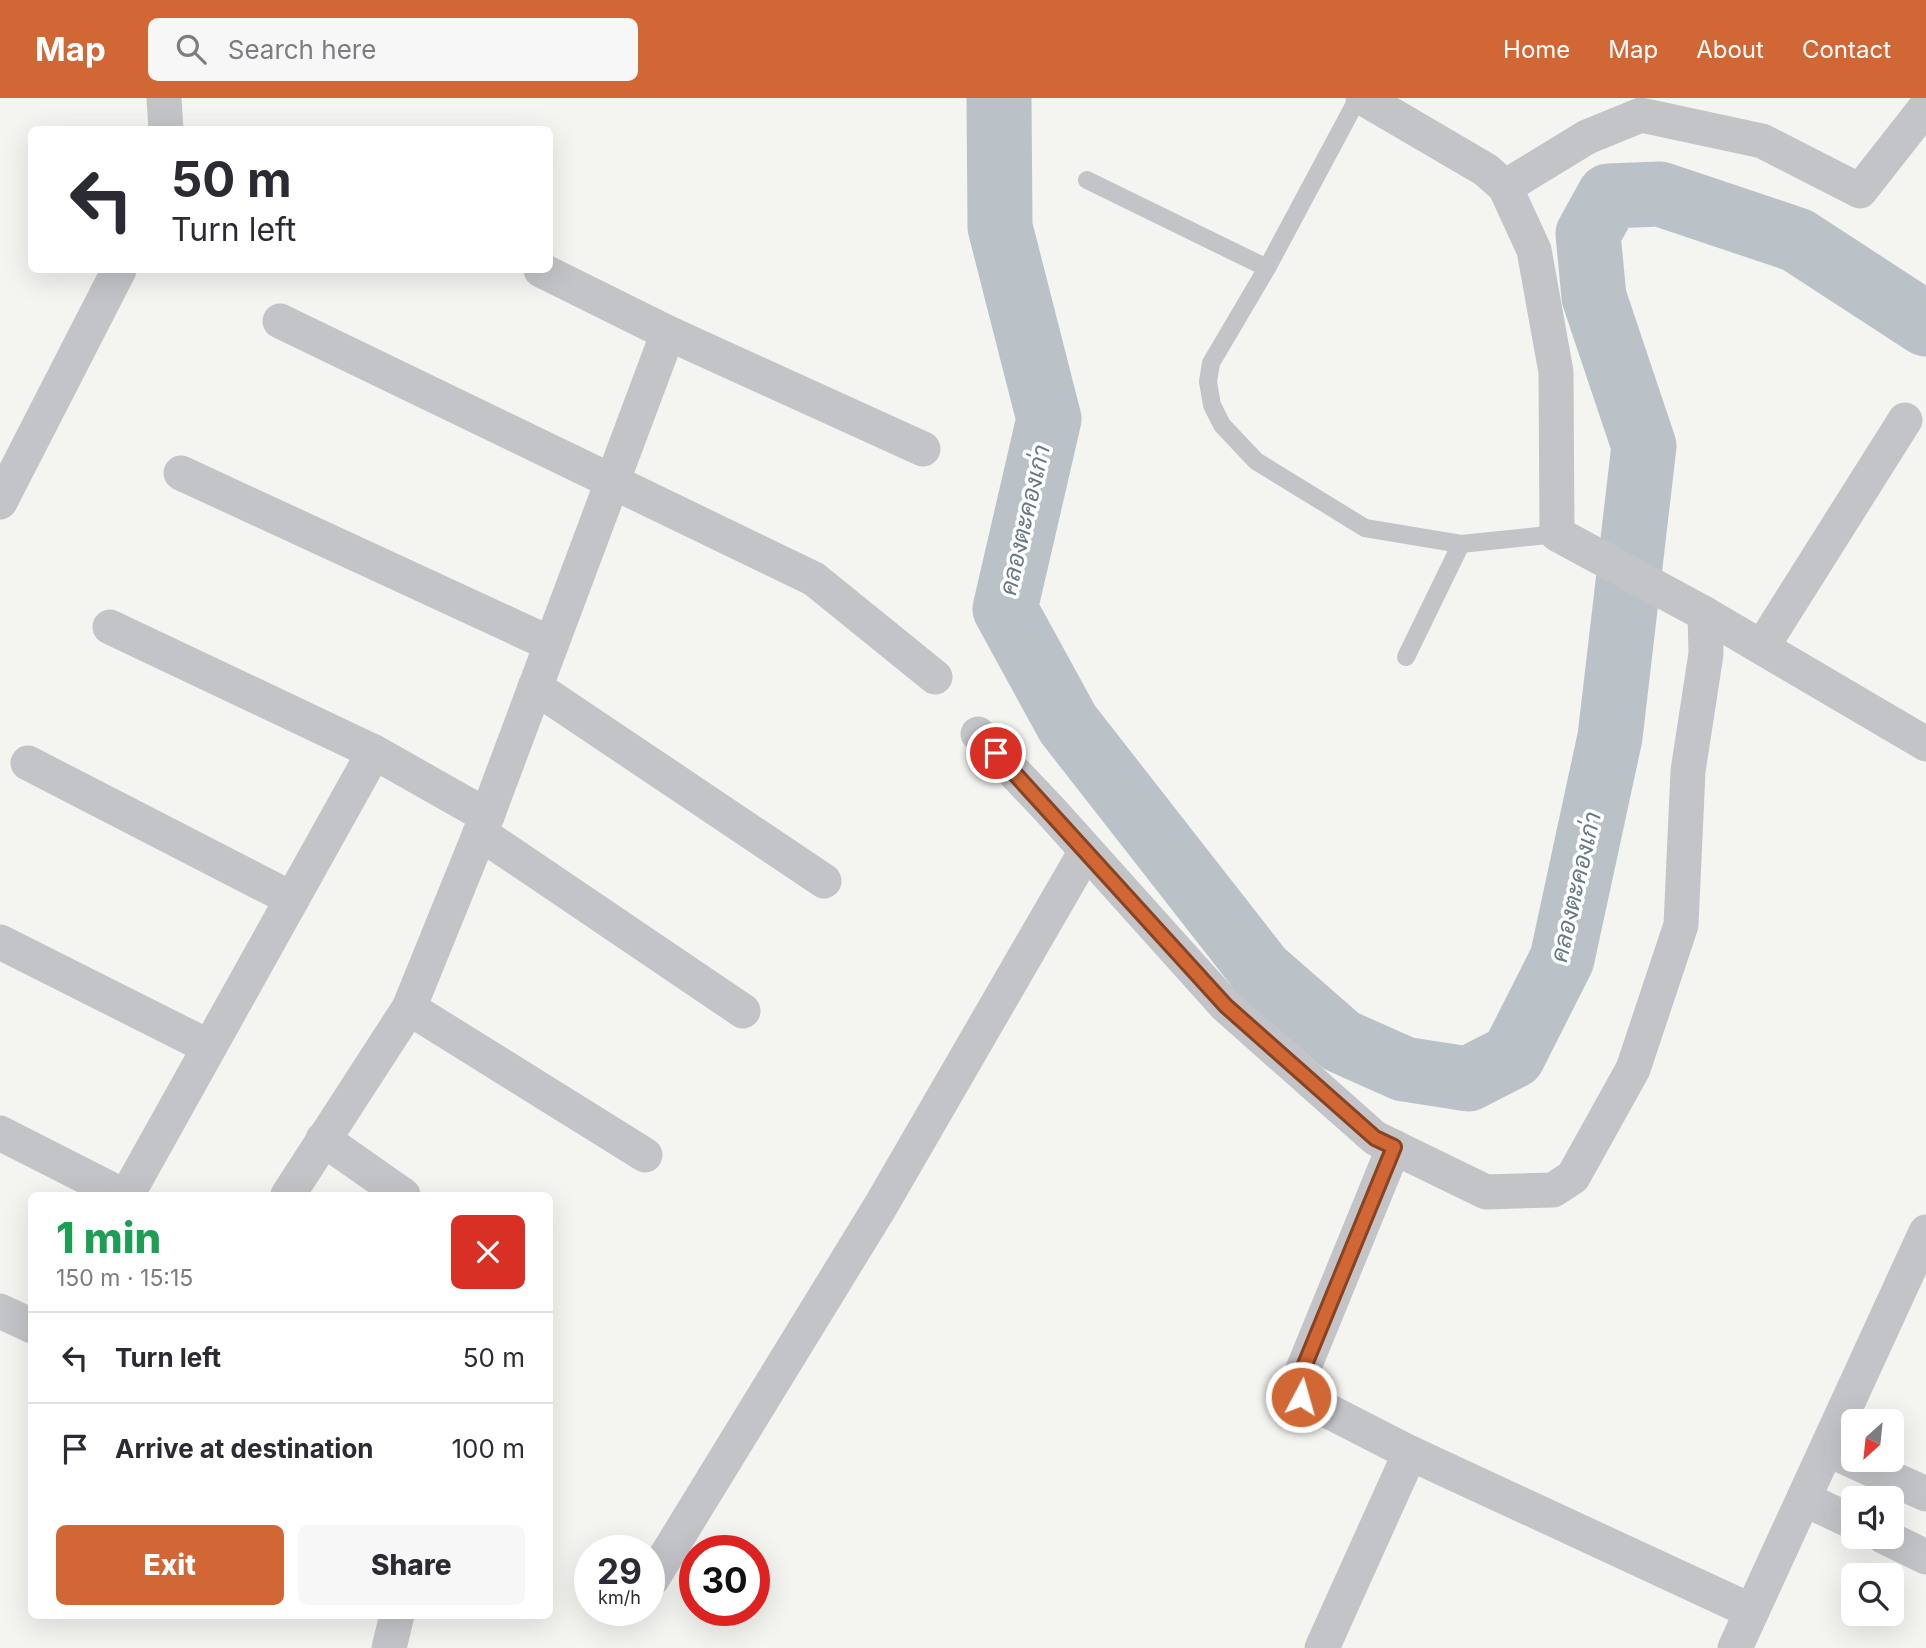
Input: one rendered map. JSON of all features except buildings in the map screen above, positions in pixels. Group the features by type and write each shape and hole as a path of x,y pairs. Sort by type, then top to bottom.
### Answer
{"street":[{"path":"164,98 166,126"},
{"path":"1360,98 1486,170 1505,187 1534,250 1556,372 1568,540 1705,614 1926,744"},
{"path":"1505,187 1587,137 1641,115 1762,141 1860,191 1926,107"},
{"path":"0,502 117,273"},
{"path":"547,273 668,333 923,449"},
{"path":"280,321 814,579 935,677"},
{"path":"290,1192 409,1008 484,824 668,333"},
{"path":"1762,647 1905,420"},
{"path":"181,473 551,644"},
{"path":"978,734 1226,1006 1375,1138 1486,1192 1553,1190 1573,1177 1633,1069 1681,925 1688,771 1706,654 1705,614"},
{"path":"110,627 374,752 484,824 743,1011"},
{"path":"535,687 824,881"},
{"path":"127,1192 374,752"},
{"path":"28,763 292,899"},
{"path":"665,1558 880,1207 1087,851"},
{"path":"0,942 209,1047"},
{"path":"409,1008 645,1155"},
{"path":"0,1133 119,1192"},
{"path":"323,1139 399,1192"},
{"path":"1394,1147 1297,1384 1301,1397 1410,1453 1751,1611"},
{"path":"1735,1648 1926,1232"},
{"path":"0,1311 28,1324"},
{"path":"1827,1449 1926,1494"},
{"path":"1322,1648 1410,1453"},
{"path":"1804,1499 1841,1516"},
{"path":"1904,1546 1926,1557"},
{"path":"389,1648 396,1619"}],"lane":[{"path":"1360,98 1267,268 1211,363 1208,382 1212,405 1222,425 1256,461 1365,528 1461,544 1568,540"},
{"path":"1087,180 1267,268"},
{"path":"1406,657 1461,544"}],"waterway":[{"name":"คลองตะคองเก่า","path":"999,98 1000,227 1049,419 1005,609 1068,724 1261,971 1341,1041 1404,1069 1468,1079 1513,1056 1562,959 1610,737 1644,446 1594,297 1588,234 1609,196 1660,194 1797,240 1926,324"}],"route":[{"path":"996,753 1051,810 1226,1006 1375,1138 1394,1147 1297,1384 1301,1397"}]}
